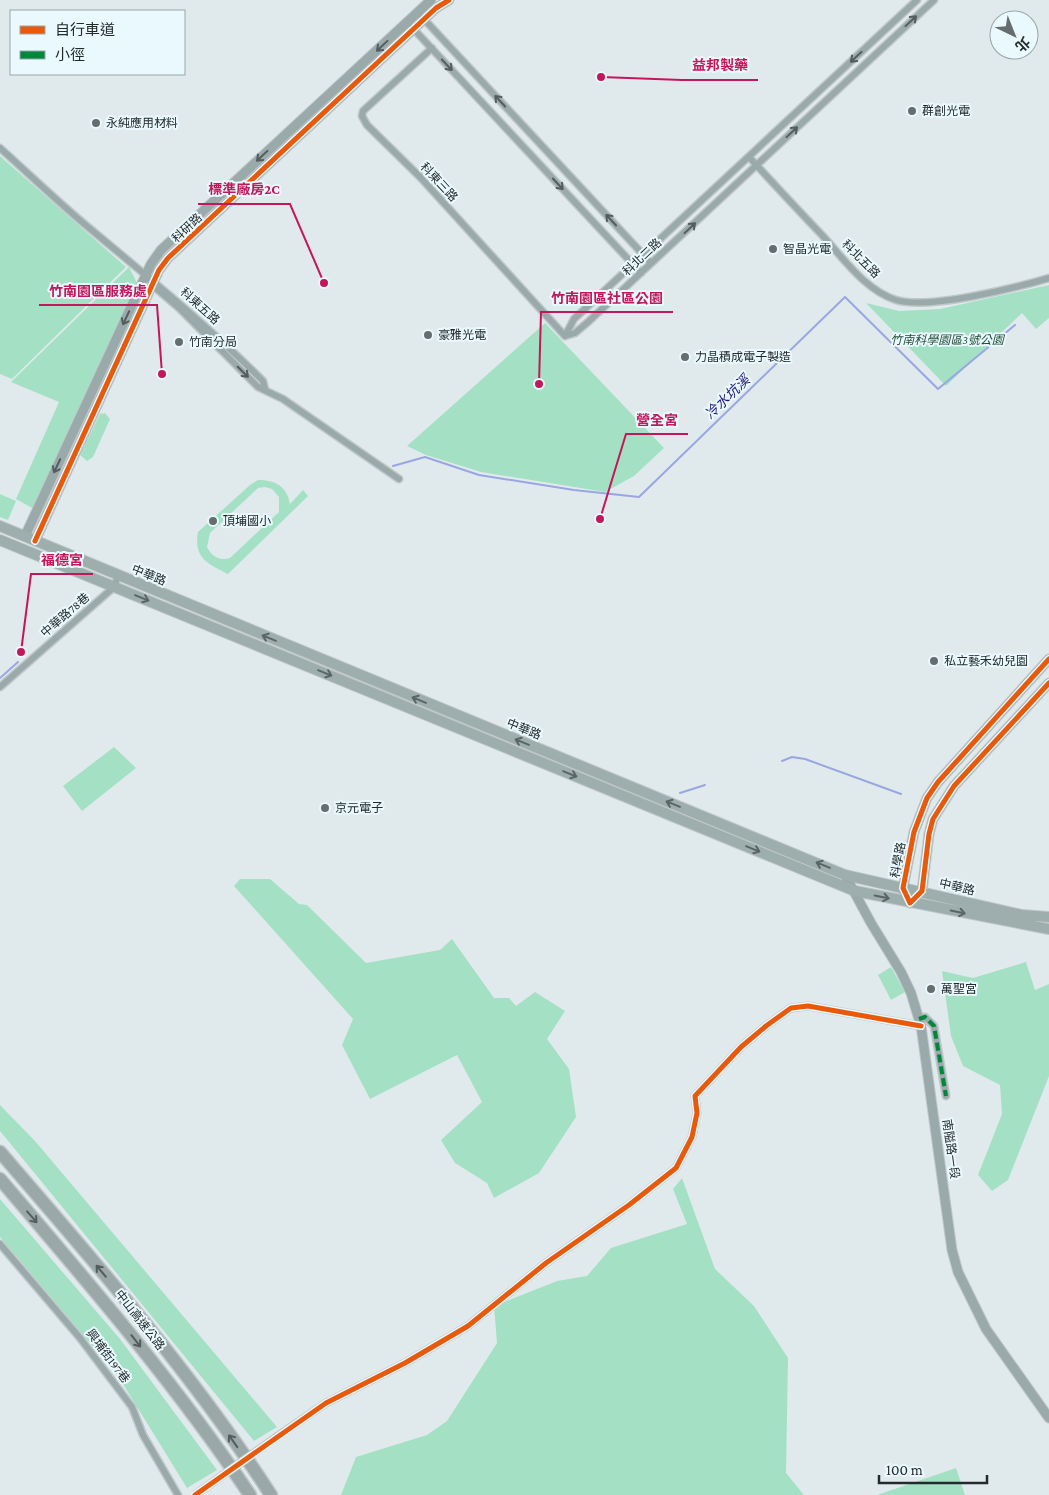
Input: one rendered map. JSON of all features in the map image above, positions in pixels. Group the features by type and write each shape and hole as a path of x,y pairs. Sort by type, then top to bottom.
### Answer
{"highway":[{"name":"中山高速公路","path":"0,1152 111,1283 199,1394 271,1495"},
{"name":"中山高速公路","path":"0,1180 107,1304 176,1392 250,1495"}],"main road":[{"name":"中華路","path":"0,526 845,874 1022,915 1049,917"},
{"name":"中華路","path":"0,540 855,891 1049,929"},
{"path":"727,838 732,828"}],"street":[{"name":"科研路","path":"30,538 146,274 161,250 431,0"},
{"name":"科研路","path":"30,538 153,284 168,258 414,29 449,0"},
{"name":"科北二路","path":"565,336 574,320 917,0"},
{"name":"科北二路","path":"565,336 582,328 934,0"},
{"path":"417,12 652,263"},
{"path":"407,22 641,273"},
{"name":"科東三路","path":"432,48 363,111 362,116 367,124 420,177 565,336"},
{"path":"0,148 87,226 146,274"},
{"name":"科北五路","path":"749,157 858,274 880,293 895,300 930,303 1026,285 1049,278"},
{"name":"科東五路","path":"146,274 153,284 258,387 265,389 399,479"},
{"name":"中華路78巷","path":"0,687 114,587 118,576"},
{"name":"科學路","path":"910,902 903,888 914,832 927,798 938,782 1049,659"},
{"name":"科學路","path":"922,892 928,834 933,819 943,802 954,786 1049,683"},
{"name":"南隘路一段","path":"845,874 871,923 901,972 911,993 920,1022 942,1164 950,1241 958,1272 986,1329 1049,1418"},
{"path":"910,902 922,892"},
{"path":"195,1495 326,1402 405,1363 468,1326 546,1263 629,1205 676,1168 692,1137 697,1113 695,1096 741,1047 791,1008 808,1006 920,1022 924,1017 934,1026 946,1096"},
{"name":"興埔街197巷","path":"0,1244 80,1338 132,1406 143,1435 178,1495"}],"green space":[{"path":"0,156 126,267 12,379 0,374"},
{"path":"129,267 137,283 34,509 16,499 59,402 11,382"},
{"name":"竹南科學園區3號公園","path":"1049,285 1049,318 1036,329 1022,313 946,386 866,303 899,311 940,309"},
{"path":"545,323 664,448 634,476 605,492 481,472 426,455 407,446"},
{"path":"105,413 110,419 93,457 87,461 80,455 100,414"},
{"path":"258,480 275,483 283,488 290,504 303,490 308,496 228,574 208,563 200,554 197,541 198,532","holes":["258,488 272,489 279,497 279,512 230,558 223,559 214,556 207,547 210,533"]},
{"path":"0,494 16,501 8,520 0,517"},
{"path":"114,747 136,768 82,811 63,786"},
{"path":"240,879 270,879 299,904 307,905 366,963 440,950 452,939 494,998 509,998 516,1006 535,992 565,1011 547,1039 569,1069 576,1117 539,1173 494,1198 487,1183 455,1163 441,1140 482,1102 457,1055 370,1099 342,1045 353,1019 234,886"},
{"path":"1026,962 1035,990 1049,984 1049,1076 1008,1180 992,1191 978,1175 1002,1114 1000,1085 963,1066 951,1036 942,971 973,978"},
{"path":"891,967 905,992 891,1000 878,975"},
{"path":"0,1105 35,1141 277,1427 254,1441 0,1131"},
{"path":"682,1178 715,1269 754,1306 788,1358 786,1473 804,1495 341,1495 356,1457 427,1435 447,1421 497,1343 494,1306 557,1281 587,1276 611,1248 687,1224 673,1189"},
{"path":"0,1199 120,1339 217,1470 187,1488 118,1376 0,1237"},
{"path":"956,1468 965,1495 877,1495"}],"waterway":[{"name":"冷水坑溪","path":"393,466 425,457 479,475 574,490 639,497 845,297 938,389 1015,325"},
{"path":"0,678 18,662"},
{"path":"782,761 792,757 805,759 901,794"},
{"path":"680,793 705,785"}],"marked path":[{"path":"919,1019 925,1017 934,1026 946,1096"}],"cycle path":[{"path":"35,541 159,270 168,258 436,8 449,0"},
{"path":"1049,659 938,782 927,798 914,832 903,888 910,903 922,891 929,834 933,819 954,786 1049,683"},
{"path":"195,1495 326,1403 405,1363 468,1326 546,1263 629,1205 676,1168 692,1137 697,1113 695,1096 741,1047 791,1008 808,1006 921,1026"}],"place":[{"name":"益邦製藥","path":"601,77"},
{"name":"群創光電","path":"912,111"},
{"name":"永純應用材料","path":"96,123"},
{"name":"智晶光電","path":"773,249"},
{"name":"標準廠房2C","path":"324,283"},
{"name":"豪雅光電","path":"428,335"},
{"name":"竹南分局","path":"179,342"},
{"name":"力晶積成電子製造","path":"685,357"},
{"name":"竹南園區服務處","path":"162,374"},
{"name":"竹南園區社區公園","path":"539,384"},
{"name":"營全宮","path":"600,519"},
{"name":"頂埔國小","path":"213,521"},
{"name":"福德宮","path":"21,652"},
{"name":"私立藝禾幼兒園","path":"934,661"},
{"name":"京元電子","path":"325,808"},
{"name":"萬聖宮","path":"931,989"}]}
